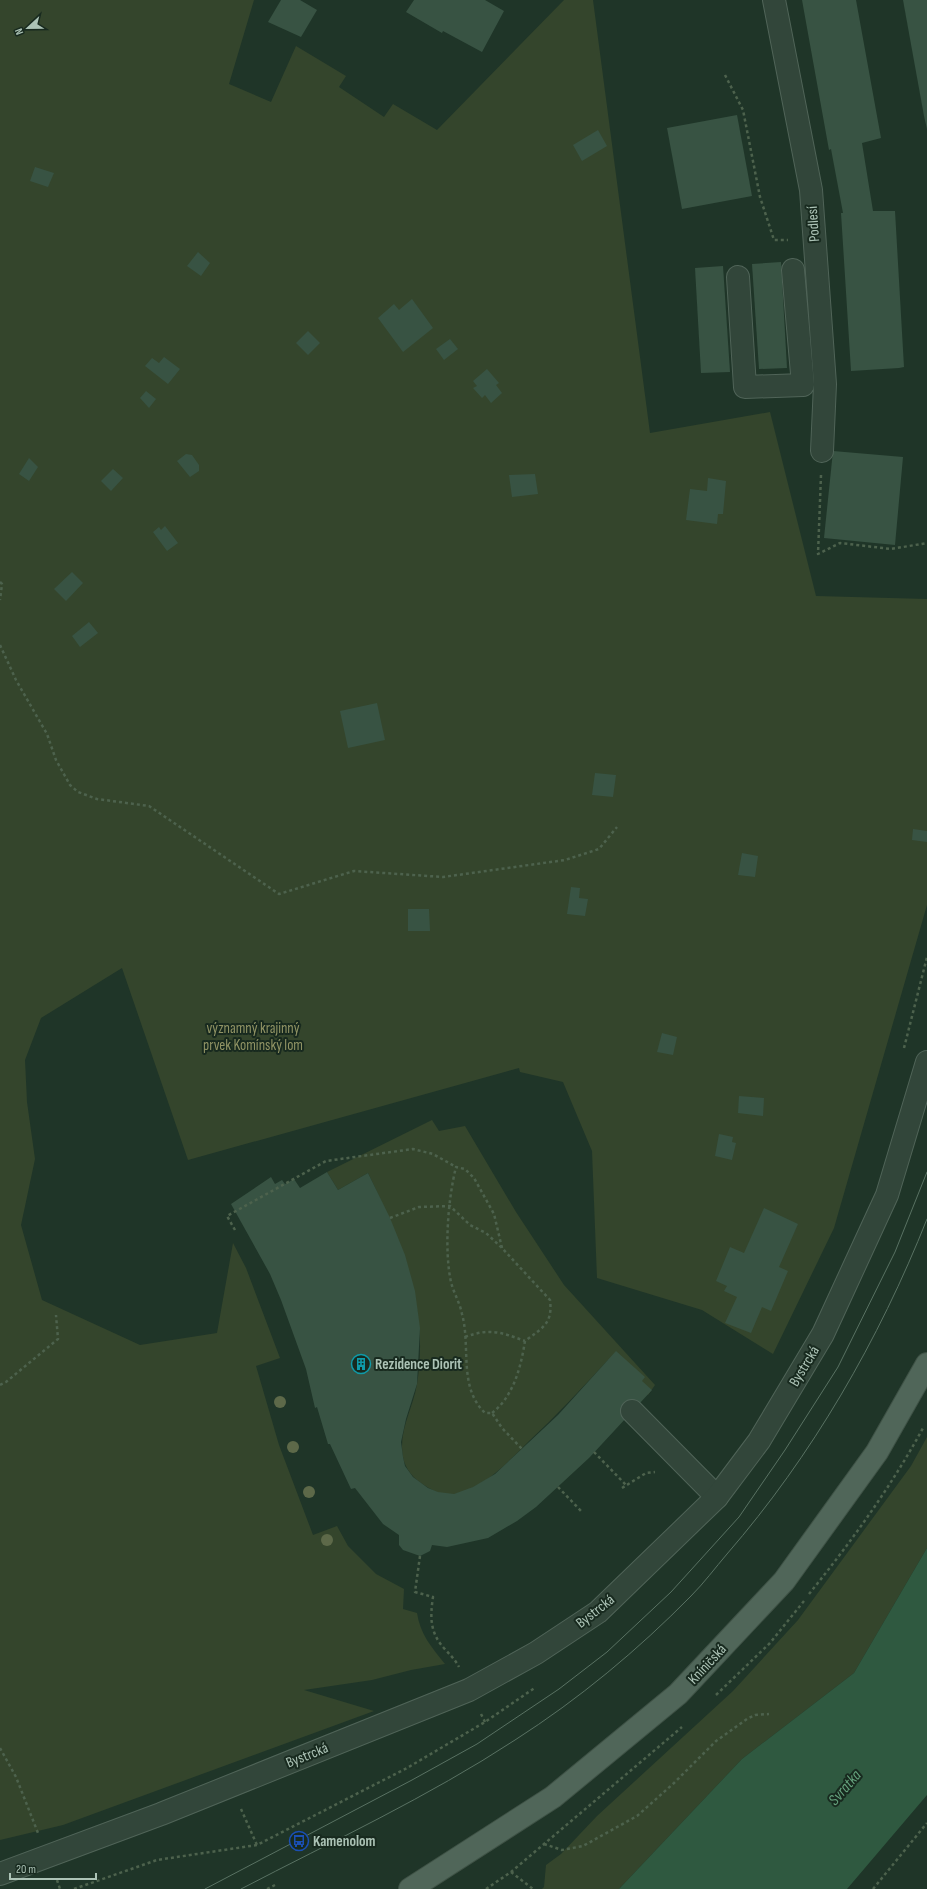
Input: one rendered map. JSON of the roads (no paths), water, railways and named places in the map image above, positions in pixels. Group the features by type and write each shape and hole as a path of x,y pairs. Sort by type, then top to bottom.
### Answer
{"main road":[{"name":"Kníničská","path":"410,1889 553,1797 678,1694 784,1581 877,1452 927,1364"}],"street":[{"name":"Podlesí","path":"774,0 811,190 825,384 822,451"},
{"path":"793,270 804,385"},
{"path":"738,277 745,387 825,384"},
{"name":"Bystrcká","path":"0,1874 161,1814 470,1690 536,1652 598,1612 717,1497 759,1441 823,1334 887,1195 927,1062"},
{"path":"632,1412 717,1497"}],"water":[{"name":"Svratka","path":"927,1548 927,1795 847,1889 619,1889 742,1759 854,1673"}],"tram line":[{"path":"205,1889 477,1744 559,1689 607,1652 671,1592 739,1517 785,1450 838,1367 895,1252 927,1172"},
{"path":"241,1889 414,1800 482,1761 539,1724 585,1691 650,1636 671,1616 700,1586 758,1516 815,1437 865,1352 908,1264 927,1219"}],"place":[{"name":"Rezidence Diorit","path":"361,1364"},
{"name":"Kamenolom","path":"299,1841"}],"park label":[{"name":"významný krajinný prvek Komínský lom","path":"253,1036"}]}
